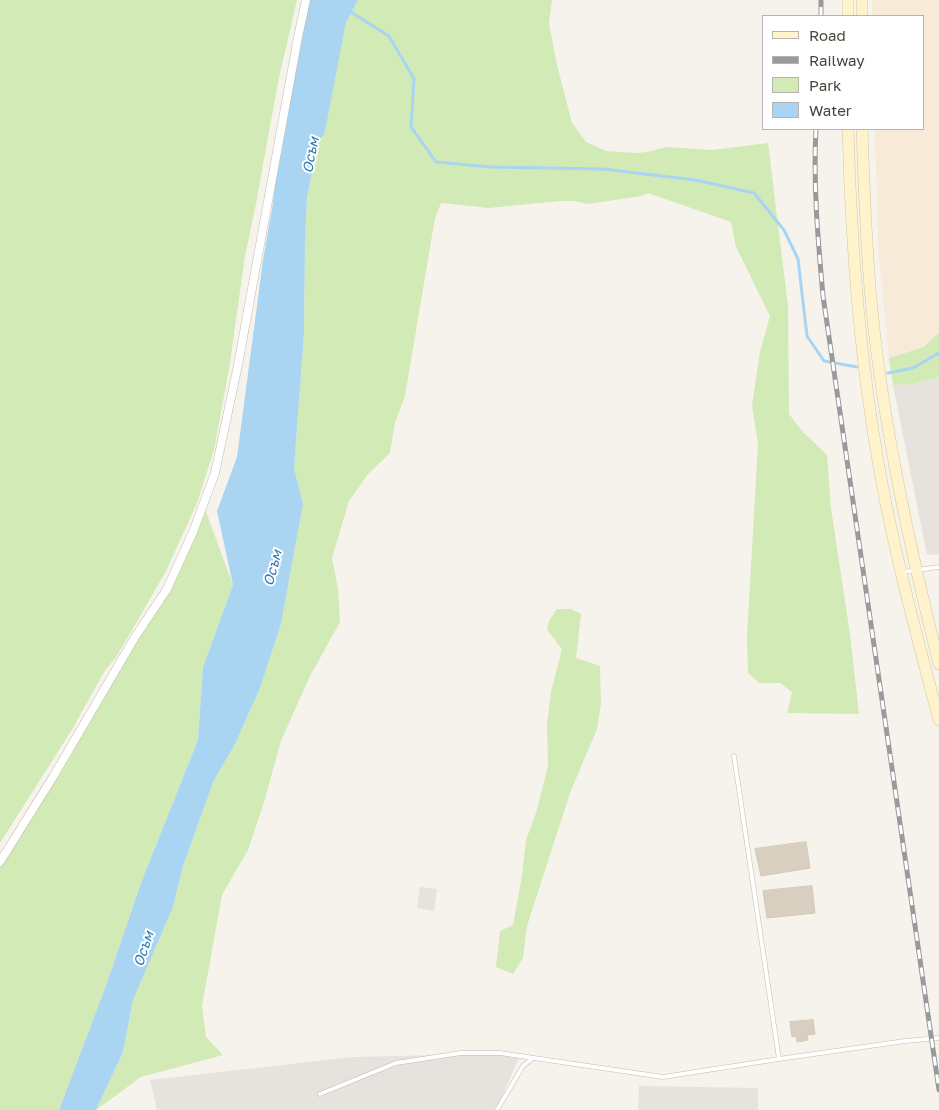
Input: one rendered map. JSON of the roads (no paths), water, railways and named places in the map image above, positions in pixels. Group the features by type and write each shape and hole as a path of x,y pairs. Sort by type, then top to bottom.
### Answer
{"main road":[{"path":"848,0 848,15"},
{"path":"862,0 862,15"},
{"path":"848,130 850,206 860,324 879,465 901,572 939,720"},
{"path":"862,130 864,207 872,312 895,463 916,570 939,664"}],"street":[{"path":"0,862 167,589 193,532 215,473 238,365 306,0"}],"lane":[{"path":"901,572 939,567"},
{"path":"734,756 779,1059"},
{"path":"320,1094 396,1063 461,1053 500,1053 664,1077 905,1041 939,1038"},
{"path":"497,1110 523,1066 532,1058"}],"water":[{"path":"309,0 358,0 326,61 320,96 321,126 307,198 304,334 294,468 303,504 281,624 260,688 235,744 214,780 183,866 173,907 133,1000 123,1052 96,1110 59,1110 107,983 141,883 198,740 203,667 233,585 217,511 237,457 276,175"}],"waterway":[{"name":"Осъм","path":"316,130 341,0"},
{"path":"349,11 389,36 414,79 411,127 436,162 491,167 603,169 695,180 754,193 784,230 798,259 807,336 824,361 857,367"},
{"path":"888,373 913,368 939,353"}],"railway":[{"path":"821,0 821,15"},
{"path":"816,130 816,192 823,296 939,1090"}]}
